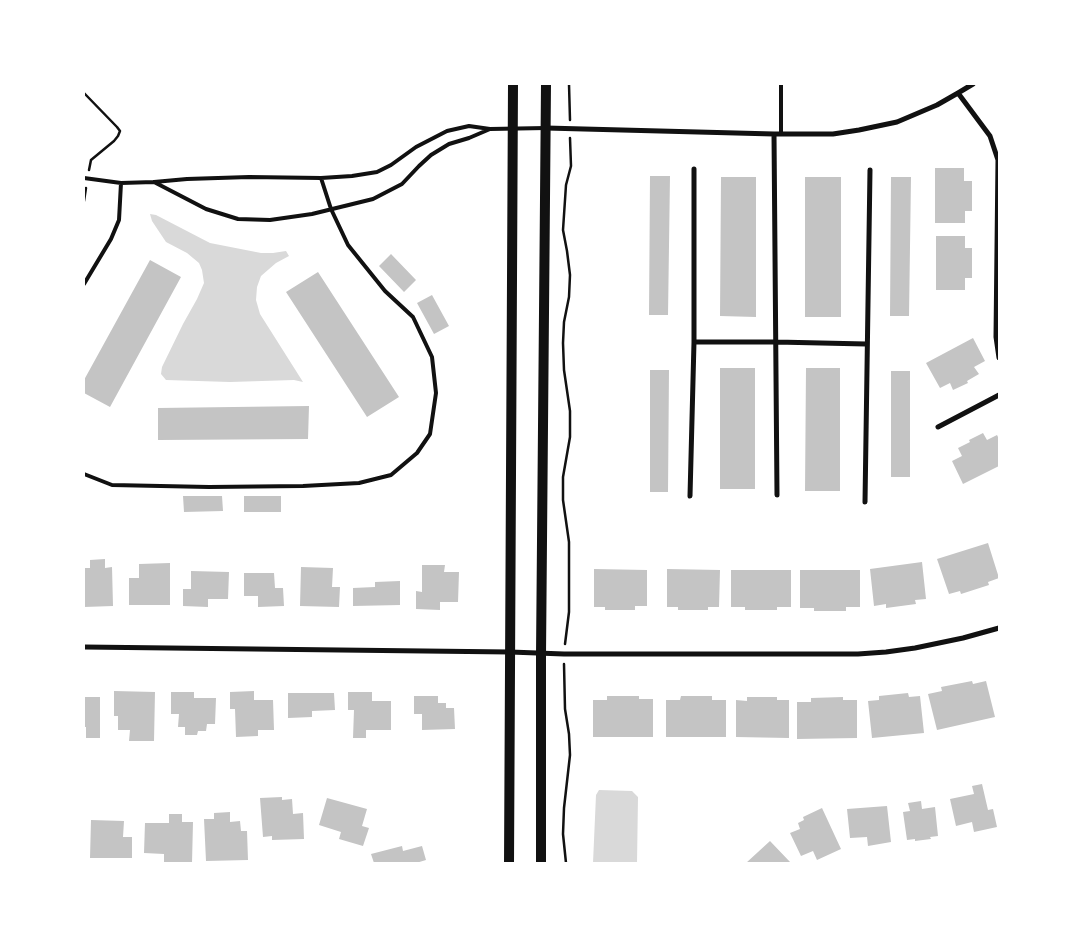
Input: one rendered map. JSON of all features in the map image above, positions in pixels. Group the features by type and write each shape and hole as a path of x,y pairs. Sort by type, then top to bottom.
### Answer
{"main road":[{"path":"509,863 513,84"},
{"path":"541,863 546,84"}],"street":[{"path":"546,128 833,134 897,122 936,105 973,84"},
{"path":"958,93 990,136 998,160 996,337 999,358"},
{"path":"774,134 777,495"},
{"path":"690,496 694,342 694,169"},
{"path":"865,502 870,170"},
{"path":"694,342 866,344"},
{"path":"938,427 999,395"},
{"path":"84,647 510,652 541,654 858,654 915,648 999,628"}],"lane":[{"path":"781,84 781,134"},
{"path":"86,179 122,183 187,179 352,176 377,172 416,147 448,131 469,126 490,129 546,128"},
{"path":"154,182 206,209 238,219 270,220 312,214 373,199 402,184 431,155 449,144 490,129"},
{"path":"84,474 112,485 208,487 303,486 359,483 391,475 417,453 430,434 436,394 432,357 413,317 385,291 348,245 331,209 321,178"},
{"path":"84,284 111,239 119,220 122,183"}],"path":[{"path":"566,863 562,834 570,755 564,682 564,654 569,612 569,562 568,534 563,500 563,477 570,437 570,410 562,343 569,297 570,275 563,230 566,186 571,166 568,84"},
{"path":"84,94 117,126 120,132 114,140 91,160 86,179 84,201"}],"shaded area":[{"path":"150,214 156,215 210,243 261,253 286,251 289,256 276,263 261,276 257,287 256,300 260,314 303,382 294,380 230,382 166,380 161,374 162,367 204,283 199,263 187,253 166,242 152,221"},
{"path":"599,790 632,791 638,797 637,863 593,863 596,795"}],"building":[{"path":"935,168 964,168 964,181 972,181 972,211 965,211 965,223 935,223"},
{"path":"650,176 670,176 668,315 649,315"},
{"path":"721,177 756,177 756,317 720,316"},
{"path":"805,177 841,177 841,317 805,317"},
{"path":"891,177 911,177 909,316 890,316"},
{"path":"936,236 965,236 965,248 972,248 972,278 965,278 965,290 936,290"},
{"path":"391,254 416,280 404,292 379,266"},
{"path":"150,260 181,277 110,407 84,393 84,380"},
{"path":"318,272 399,397 367,417 286,292"},
{"path":"432,295 449,326 434,334 417,303"},
{"path":"973,338 985,361 974,367 979,374 967,381 968,383 953,390 950,383 940,388 926,363"},
{"path":"720,368 755,368 755,489 720,489"},
{"path":"806,368 840,368 840,491 805,491"},
{"path":"650,370 669,370 668,492 650,492"},
{"path":"891,371 910,371 910,477 891,477"},
{"path":"309,406 308,439 158,440 158,408"},
{"path":"983,433 987,440 997,435 999,439 999,466 963,484 952,461 962,456 958,448"},
{"path":"183,496 222,496 223,511 184,512"},
{"path":"244,496 281,496 281,512 244,512"},
{"path":"988,543 999,578 988,582 989,585 961,594 960,591 949,594 937,559"},
{"path":"105,559 105,568 112,567 113,606 84,607 84,568 90,568 90,560"},
{"path":"922,562 926,599 915,600 916,604 886,608 886,604 874,606 870,569"},
{"path":"170,563 170,605 129,605 129,578 139,578 139,564"},
{"path":"422,565 445,565 444,572 459,572 458,602 440,602 440,610 416,609 416,591 422,592"},
{"path":"301,567 333,568 332,587 340,587 339,607 300,606"},
{"path":"594,569 647,570 647,606 635,606 635,610 605,610 605,607 594,607"},
{"path":"667,569 720,570 719,607 708,607 708,610 678,610 678,607 667,607"},
{"path":"731,570 791,570 791,607 777,607 777,610 745,610 745,607 731,607"},
{"path":"800,570 860,570 860,607 846,607 846,611 814,611 814,608 800,608"},
{"path":"191,571 229,572 228,599 208,599 208,607 183,606 183,589 191,589"},
{"path":"244,573 274,573 275,588 283,588 284,606 258,607 258,596 244,596"},
{"path":"400,581 400,605 353,606 353,588 375,587 375,582"},
{"path":"972,681 973,684 986,681 995,717 937,730 928,694 942,691 941,687"},
{"path":"114,691 155,692 154,741 129,741 130,730 118,730 118,716 114,716"},
{"path":"254,691 254,700 273,700 274,730 258,730 258,736 236,737 235,709 230,709 230,692"},
{"path":"171,692 194,692 194,698 216,698 215,724 207,724 206,731 198,731 197,735 185,735 185,727 178,727 179,714 171,714"},
{"path":"348,692 372,692 372,701 391,701 391,730 366,730 366,738 353,738 354,710 348,710"},
{"path":"288,693 334,693 335,710 312,711 312,717 288,718"},
{"path":"908,693 909,697 920,696 924,733 872,738 868,701 879,700 879,696"},
{"path":"414,696 438,696 438,703 446,703 446,708 454,708 455,729 422,730 422,714 414,714"},
{"path":"607,696 639,696 639,699 653,699 653,737 593,737 593,700 607,700"},
{"path":"681,696 712,696 712,700 726,700 726,737 666,737 666,700 680,700"},
{"path":"84,697 100,697 100,738 86,738"},
{"path":"747,697 777,697 777,700 789,700 789,738 736,737 736,700 747,701"},
{"path":"843,697 843,700 857,700 857,738 797,739 797,702 811,702 811,698"},
{"path":"982,784 988,810 993,809 997,827 974,832 972,822 956,826 950,799 974,794 972,786"},
{"path":"282,797 282,800 292,799 293,814 303,813 304,839 272,840 272,836 263,837 260,798"},
{"path":"327,798 367,809 362,826 369,828 363,846 339,839 341,832 319,825"},
{"path":"921,801 922,809 935,807 938,836 930,837 931,839 907,840 903,812 910,811 908,803"},
{"path":"887,806 891,842 868,846 867,837 850,838 847,809"},
{"path":"822,808 841,849 817,860 813,851 801,856 790,833 800,829 798,823 804,820 803,817"},
{"path":"230,812 230,822 240,821 241,831 247,831 248,860 206,861 204,819 214,819 214,813"},
{"path":"169,814 182,814 182,822 193,822 192,863 164,862 164,854 144,853 145,823 169,823"},
{"path":"91,820 124,821 123,837 132,837 132,858 90,858"},
{"path":"770,841 791,863 746,863"},
{"path":"402,846 403,851 422,846 426,860 416,863 374,863 371,854"}]}
